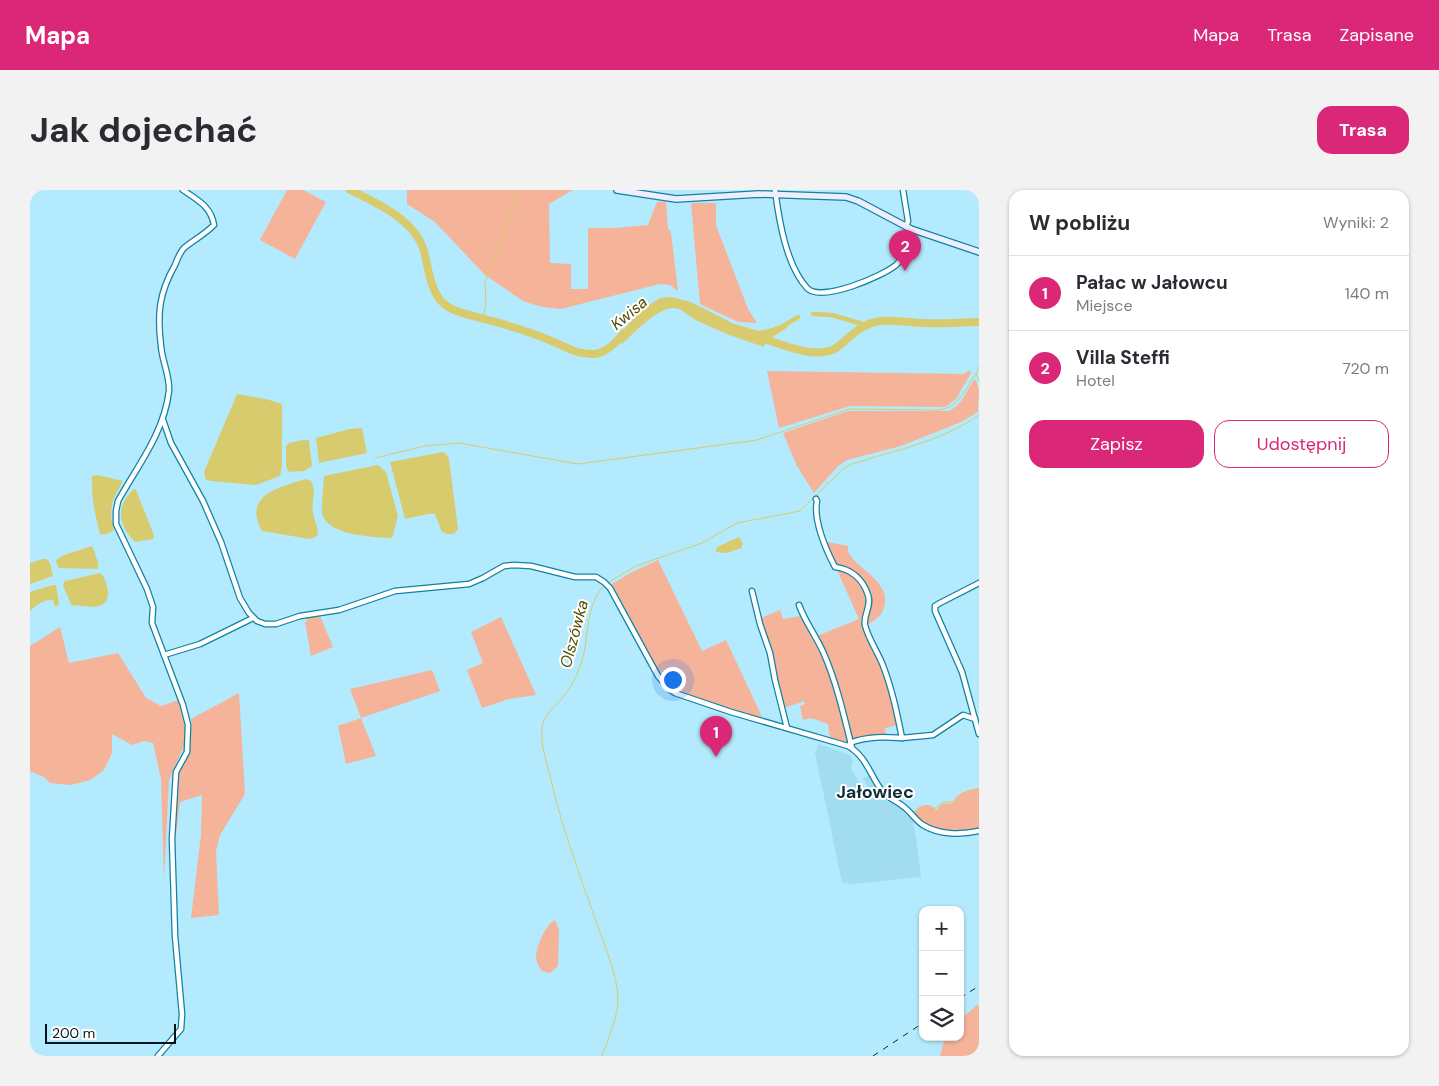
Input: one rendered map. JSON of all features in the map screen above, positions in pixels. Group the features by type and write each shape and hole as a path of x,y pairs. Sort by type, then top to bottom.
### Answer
{"main road":[{"path":"617,190 676,199 775,192 846,197 858,201 909,228 979,252"}],"street":[{"path":"158,1056 181,1029 182,1014 175,936 172,839 176,772 187,752 188,725 183,705 152,623 152,607 147,589 116,524 116,511 118,501 150,449 163,420 169,382 161,348 159,308 167,280 183,249 206,234 214,224 213,215 207,206 182,190"},
{"path":"722,190 723,197"},
{"path":"775,192 785,242 796,271 808,288 813,292 823,294 867,281 896,265 903,256 909,228 903,190"},
{"path":"163,420 171,443 202,501 221,542 240,598 252,618 265,624 276,624 300,616 338,610 395,591 469,584 509,565 531,566 575,577 596,577 610,588 658,676 669,689 731,712 851,745 862,756 882,790 922,825 948,833 979,832"},
{"path":"816,499 817,520 835,568 845,569 858,576 868,595 869,608 865,615 864,624 882,663 894,697 902,738"},
{"path":"979,583 935,606 935,611 962,672 979,734"},
{"path":"752,591 760,624 770,653 787,728"},
{"path":"799,605 805,621 824,652 841,701 851,745"},
{"path":"164,655 200,644 252,618"},
{"path":"851,745 858,740 879,737 933,736 963,715 974,719"}],"shaded area":[{"path":"287,190 303,190 326,202 295,259 260,240"},
{"path":"407,190 573,190 549,204 550,263 571,264 571,289 588,289 588,228 648,225 657,202 666,202 668,229 671,232 678,291 670,285 660,284 561,309 542,307 523,301 485,275 435,222 407,204"},
{"path":"691,203 716,203 716,225 748,309 757,323 738,322 700,304"},
{"path":"671,297 691,302 732,323 758,331 785,323 788,327 765,342 764,347 721,331 696,320 681,310 672,308 652,317 622,344 615,338 643,309 660,298"},
{"path":"970,370 971,373 956,399 945,407 850,406 779,428 767,371 964,374"},
{"path":"975,379 979,389 978,412 961,422 901,446 847,460 838,466 814,493 797,466 783,433 848,411 949,411 958,405"},
{"path":"237,394 282,404 282,467 280,476 256,485 206,480 204,472"},
{"path":"362,428 367,453 319,463 316,438 350,429"},
{"path":"309,440 312,466 304,471 289,472 286,467 286,446 289,443"},
{"path":"443,452 449,459 458,529 454,534 442,532 435,514 405,519 390,462"},
{"path":"378,465 386,472 398,516 392,538 353,534 334,528 327,523 322,513 324,476"},
{"path":"97,475 123,481 112,504 111,516 114,530 106,534 100,534 96,520 92,476"},
{"path":"306,479 311,481 314,489 313,509 318,531 317,536 310,539 262,531 257,519 257,509 260,501 275,489"},
{"path":"134,489 154,535 153,539 135,542 129,536 122,522 121,509 128,495"},
{"path":"739,537 743,544 741,548 727,553 716,552 717,547"},
{"path":"827,542 848,546 848,552 875,579 884,592 885,606 881,614 869,624 860,620 882,672 898,725 885,728 886,736 852,740 842,695 817,636 859,619"},
{"path":"92,546 98,562 98,569 59,568 56,562 57,559"},
{"path":"47,559 50,563 53,576 30,584 30,563"},
{"path":"658,560 702,651 726,640 762,717 738,712 675,689 661,675 612,584"},
{"path":"100,573 108,588 105,603 96,607 71,605 63,585 65,581"},
{"path":"56,585 59,605 55,607 53,600 46,600 30,611 30,592"},
{"path":"780,610 783,619 800,616 822,656 833,683 849,743 830,737 828,724 813,719 803,720 800,706 805,704 804,701 784,708 778,688 774,658 761,618"},
{"path":"320,616 333,647 311,656 305,622 307,622 306,617"},
{"path":"501,617 536,695 509,699 482,708 467,670 483,663 471,632"},
{"path":"60,627 69,663 118,653 146,698 161,706 179,700 187,739 169,780 164,880 161,779 153,743 144,741 132,745 112,734 112,753 104,770 90,780 71,785 50,783 44,777 30,771 30,646"},
{"path":"432,670 440,691 361,718 350,689"},
{"path":"239,693 245,794 220,835 216,851 219,915 191,918 201,835 202,795 180,802 176,835 172,839 176,772 187,752 192,725 191,719"},
{"path":"361,718 376,756 346,764 338,726"},
{"path":"819,744 850,755 853,760 851,769 864,791 869,789 863,778 871,775 879,789 907,810 912,818 916,837 921,877 852,884 842,882 815,753"},
{"path":"979,788 979,829 952,831 934,828 919,819 914,812 919,807 925,805 930,805 936,810 942,804 952,803 963,792"},
{"path":"555,920 559,930 558,966 550,973 542,971 536,956 542,935"},
{"path":"979,1005 979,1056 940,1056 944,1041 964,1041 964,1015"}],"waterway":[{"name":"Kwisa","path":"350,190 394,214 412,230 424,251 437,296 452,309 497,322 550,340 574,351 587,354 599,353 607,349 624,333"},
{"path":"483,319 486,304 485,283 519,190"},
{"path":"813,314 832,315 866,325"},
{"path":"783,326 798,317"},
{"name":"Kwisa","path":"759,337 801,350 822,352 832,350 861,328 875,322 888,320 932,323 979,322"},
{"name":"Olszówka","path":"979,366 976,373 979,381"},
{"path":"375,458 425,446 459,443 578,464 757,440 849,409 939,410 946,408 957,401 976,373"},
{"name":"Olszówka","path":"607,583 636,566 702,543 737,523 800,511 844,468 933,439 979,415"},
{"name":"Olszówka","path":"602,1056 616,1015 618,1001 616,981 561,819 542,742 542,728 550,711 566,693 578,673 584,654 590,613 593,603 604,586"},
{"path":"916,812 931,810 944,802 956,802 962,793 979,790"}],"railway":[{"path":"963,996 979,986"},
{"path":"873,1056 919,1026"}],"place":[{"name":"Villa Steffi","path":"905,271"},
{"name":"Pałac w Jałowcu","path":"716,757"}],"district":[{"name":"Jałowiec","path":"875,792"}]}
